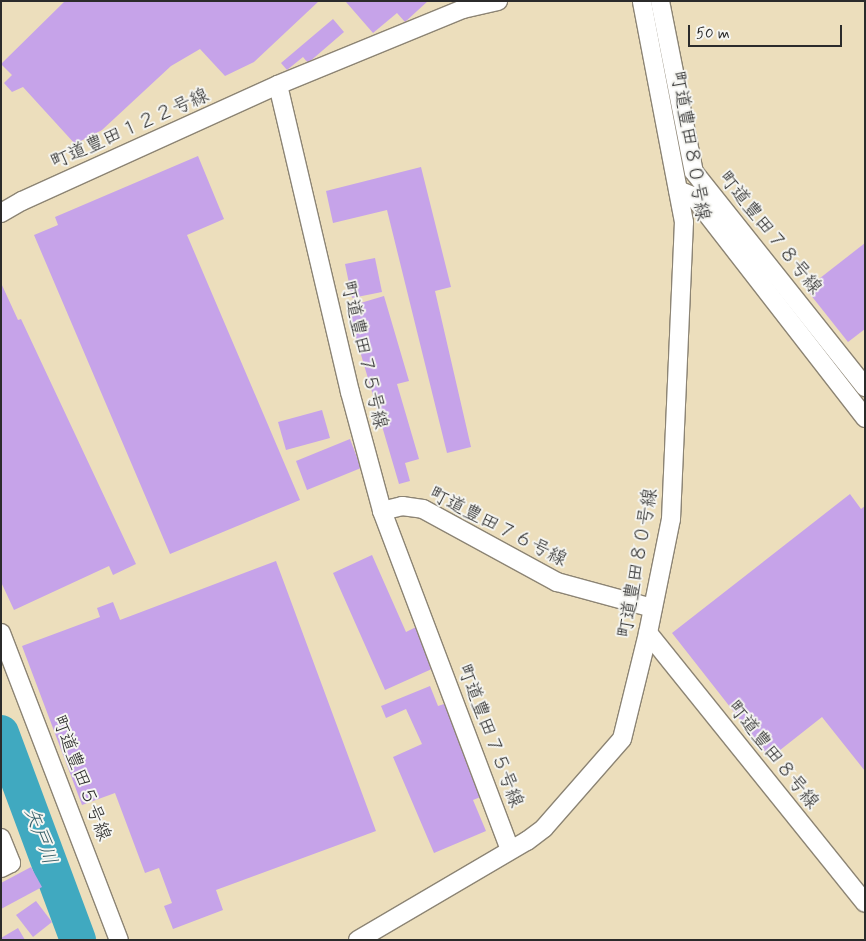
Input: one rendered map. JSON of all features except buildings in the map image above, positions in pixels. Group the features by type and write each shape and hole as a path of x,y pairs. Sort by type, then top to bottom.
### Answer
{"street":[{"path":"278,85 463,9 498,1"},
{"name":"町道豊田８０号線","path":"358,940 544,828 622,740 648,633 674,491 684,222 642,1"},
{"name":"町道豊田７８号線","path":"660,1 694,172 865,386"},
{"name":"町道豊田１２２号線","path":"1,213 22,201 278,85"},
{"name":"町道豊田７５号線","path":"278,85 352,400 382,511 510,849"},
{"path":"678,190 692,196 865,418"},
{"name":"町道豊田７６号線","path":"382,511 402,506 422,509 558,582 653,608"},
{"name":"町道豊田５号線","path":"1,633 119,940"},
{"name":"町道豊田８号線","path":"648,633 865,903"},
{"path":"1,838 11,863 1,868"}],"waterway":[{"name":"矢戸川","path":"1,733 78,940"}]}
